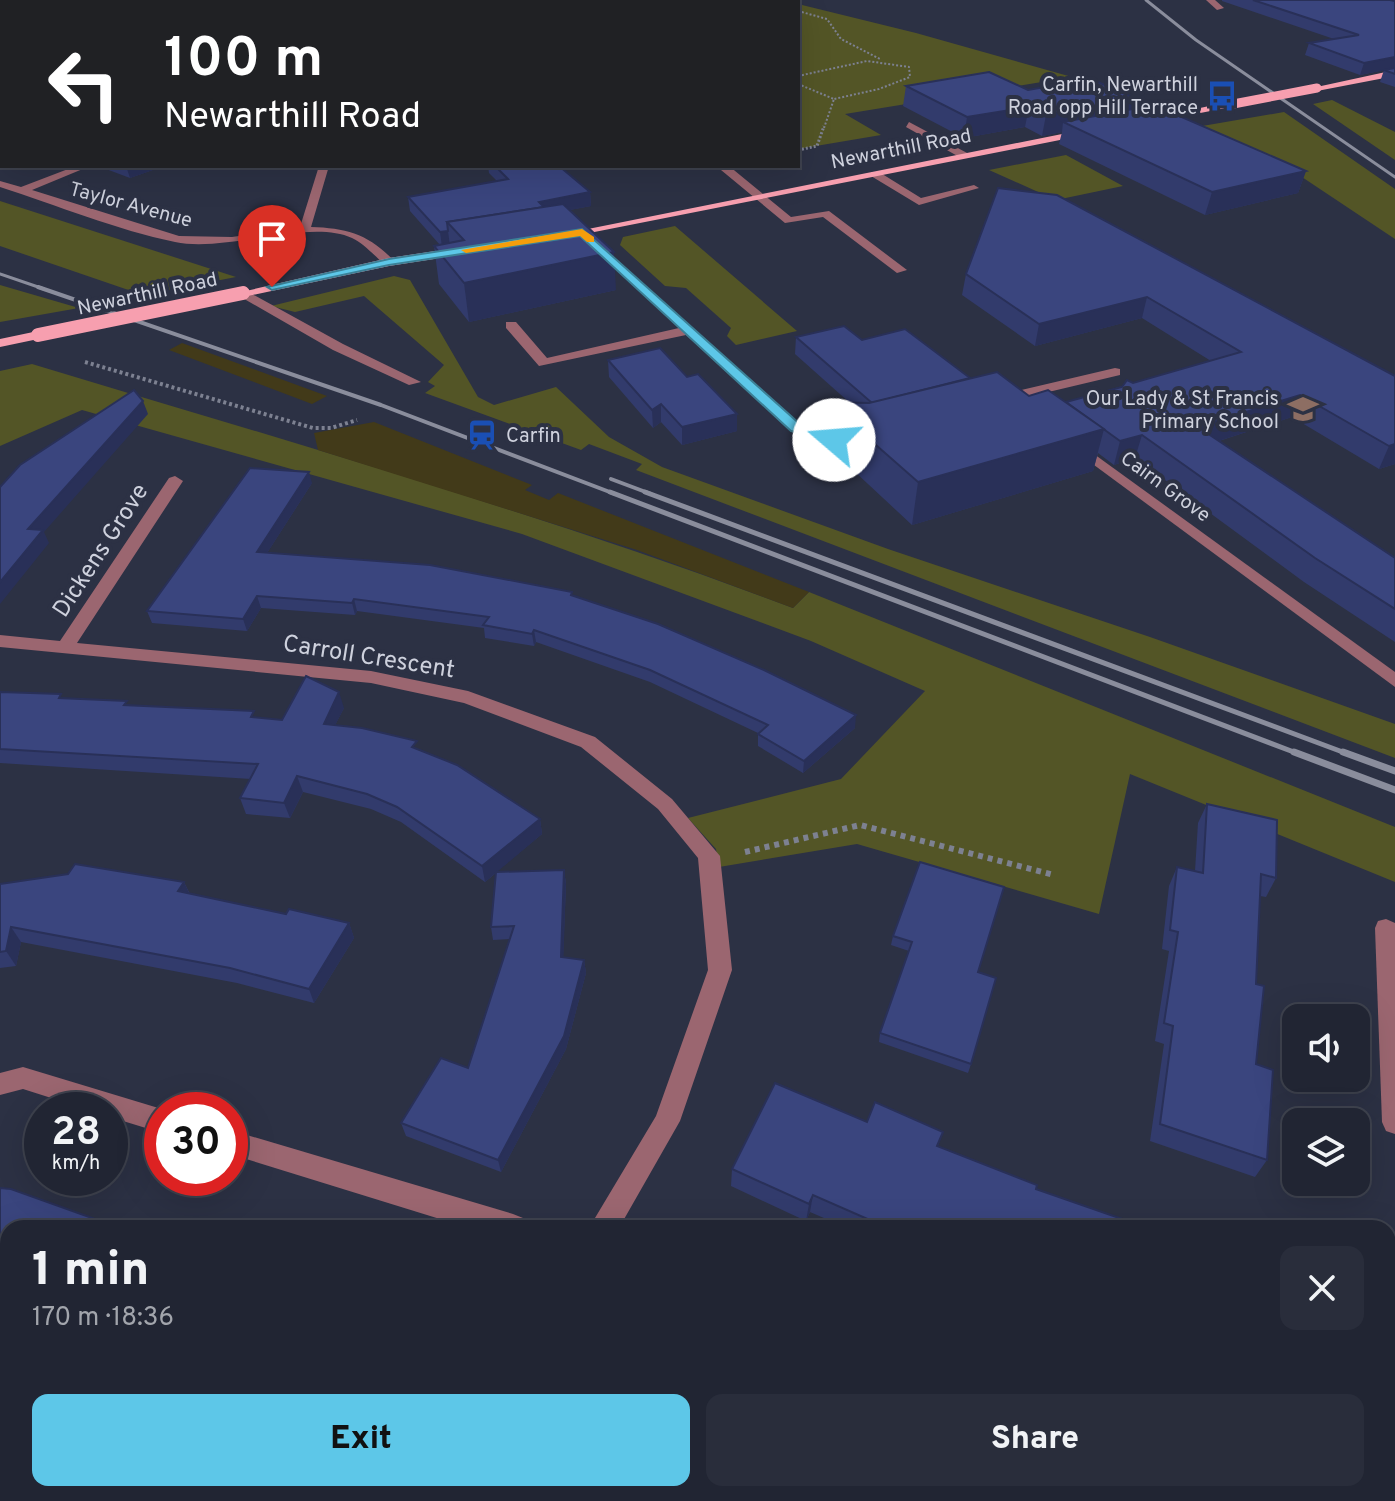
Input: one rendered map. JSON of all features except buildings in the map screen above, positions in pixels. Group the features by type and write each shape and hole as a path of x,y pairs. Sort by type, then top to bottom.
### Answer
{"main road":[{"path":"1139,122 1395,73"},
{"name":"Newarthill Road","path":"553,237 1094,131"},
{"name":"Newarthill Road","path":"0,343 389,262 478,248"}],"street":[{"path":"1210,0 1220,8"},
{"path":"909,125 965,156"},
{"path":"20,191 80,168"},
{"path":"305,229 323,168"},
{"path":"725,168 789,221 825,213 901,270"},
{"path":"875,174 919,202 974,188"},
{"name":"Taylor Avenue","path":"0,184 178,239 232,240 305,229 326,229 358,236 389,262"},
{"path":"582,232 796,428 834,440 858,441"},
{"path":"243,293 338,347 414,382"},
{"path":"511,325 544,363 689,330"},
{"path":"993,405 1017,408 1013,396 1115,372"},
{"name":"Cairn Grove","path":"1061,434 1395,681"},
{"name":"Dickens Grove","path":"66,646 175,481"},
{"name":"Carroll Crescent","path":"0,641 371,677 468,697 588,742 665,804 709,856"},
{"path":"608,1220 667,1121 720,970 709,856"},
{"path":"1386,928 1395,1122"},
{"path":"0,1084 23,1078 144,1115"},
{"path":"248,1147 487,1220"}],"path":[{"path":"800,12 827,19 841,39 883,61"},
{"path":"800,75 861,60 909,67 910,77 879,89 834,99 800,85"},
{"path":"800,150 817,146 834,99"},
{"path":"38,335 48,351 313,428 331,428 357,420"},
{"path":"709,856 771,848 860,825 1054,875"}],"green space":[{"path":"800,4 1072,77 845,114 881,135 800,149"},
{"path":"1332,100 1395,132 1395,160 1313,104"},
{"path":"1284,112 1395,189 1395,239 1269,155 1179,130"},
{"path":"1066,155 1123,186 1056,200 989,170"},
{"path":"0,201 236,277 143,295 0,246"},
{"path":"675,226 797,331 736,345 727,336 731,328 686,288 665,286 620,245 623,237"},
{"path":"394,276 410,280 478,397 494,405 556,387 609,437 662,467 888,549 1395,724 1395,758 636,470 642,464 589,444 581,450 425,393 435,386 428,382 444,365 364,296 295,312 271,306"},
{"path":"0,285 79,308 0,322"},
{"path":"32,364 510,510 793,608 809,592 1395,827 1395,882 1130,774 1099,914 857,844 719,867 716,849 688,818 841,779 925,691 811,641 522,534 82,410 0,446 0,371"}],"sand":[{"path":"182,343 327,396 312,404 169,350"},
{"path":"374,422 532,485 525,490 549,500 558,493 809,592 793,608 637,550 318,450 314,433"}],"railway":[{"path":"1146,0 1196,40 1395,177"},
{"path":"0,274 44,289"},
{"path":"38,287 381,405 615,494"},
{"path":"611,479 651,494"},
{"path":"610,492 1299,754"},
{"path":"645,492 1348,754"},
{"path":"1294,752 1395,790"},
{"path":"1343,752 1395,771"}],"slow traffic":[{"path":"466,250 582,232 591,240"}],"place":[{"name":"Carfin, Newarthill Road opp Hill Terrace","path":"1222,96"},
{"name":"Our Lady & St Francis Primary School","path":"1303,409"},
{"name":"Carfin","path":"482,435"}],"route":[{"path":"272,287 389,262 582,232 796,428 834,440"}]}
